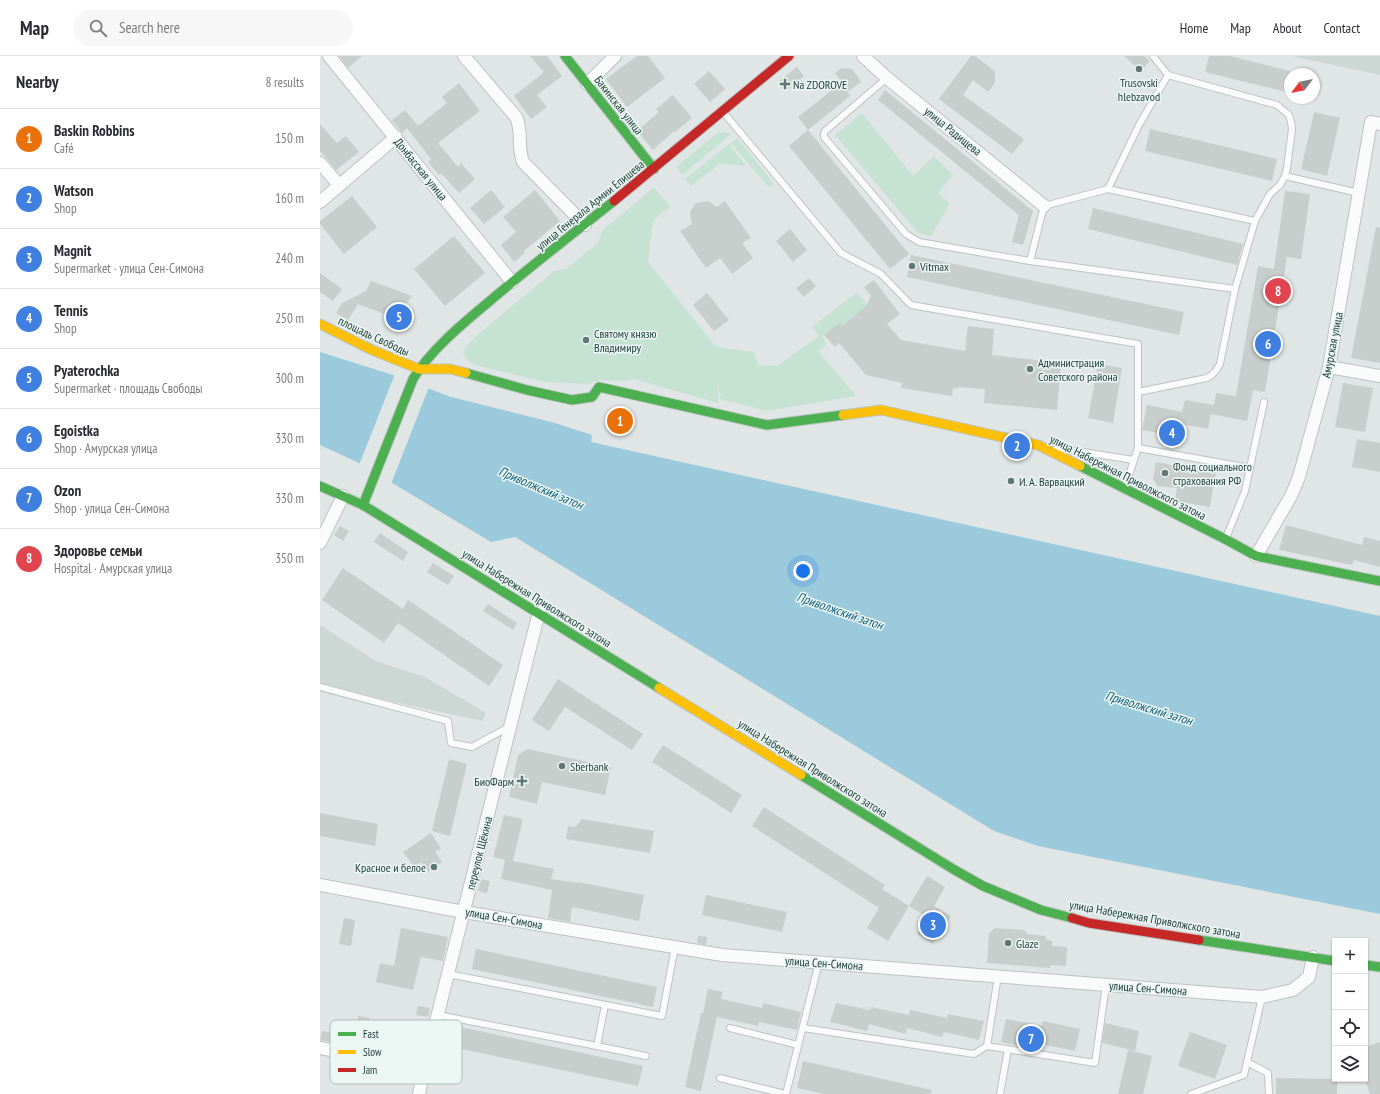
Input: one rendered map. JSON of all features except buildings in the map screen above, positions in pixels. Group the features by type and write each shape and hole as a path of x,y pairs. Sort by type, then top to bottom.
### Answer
{"main road":[{"name":"Бакинская улица","path":"565,56 654,169"},
{"name":"улица Генерала Армии Епишева","path":"363,505 413,379 419,369 457,329 512,282 654,169 789,56"},
{"name":"площадь Свободы","path":"320,324 372,350 419,369"},
{"name":"улица Набережная Приволжского затона","path":"419,369 450,369 527,390 572,400 592,397 599,387 767,425 881,410 1038,444 1256,556 1380,581"},
{"name":"улица Набережная Приволжского затона","path":"320,486 363,505 539,612 946,865 983,886 1041,910 1089,922 1332,960"},
{"path":"1368,965 1380,967"}],"street":[{"name":"Донбасская улица","path":"329,56 512,282"},
{"path":"464,56 516,117 519,126 520,151 523,162 585,225"},
{"path":"587,84 615,56"},
{"name":"улица Радищева","path":"863,56 887,78 1044,206"},
{"name":"Амурская улица","path":"1256,556 1291,496 1299,477 1329,367 1359,193 1376,123"},
{"path":"320,202 396,137"},
{"path":"320,163 339,185"},
{"path":"1329,367 1380,376"},
{"path":"320,543 343,496"},
{"name":"переулок Щёкина","path":"437,1020 539,612"},
{"name":"улица Сен-Симона","path":"320,885 464,912 722,955 1262,997 1293,990 1309,976 1313,957"},
{"path":"320,1048 330,1050"},
{"name":"переулок Щёкина","path":"419,1094 421,1084"}],"lane":[{"path":"1138,392 1207,378 1220,364 1235,289 1255,221 1270,194 1280,185 1285,176 1292,129 1288,115 1277,105 1168,75 1153,56"},
{"path":"1108,189 1138,125 1168,75"},
{"path":"887,78 824,133 826,140 906,234 912,239 919,242 1030,261 1235,289"},
{"path":"723,112 841,253 881,274 911,305 1138,344 1138,448 1125,488"},
{"path":"1285,176 1359,193"},
{"path":"1030,261 1044,206 1108,189 1255,221"},
{"path":"1225,539 1245,491 1264,402"},
{"path":"1038,444 1134,460"},
{"path":"1138,448 1250,468"},
{"path":"320,686 448,721 451,743 472,747 510,726"},
{"path":"448,974 662,1016 675,947"},
{"path":"720,1078 785,1094 819,962"},
{"path":"988,1046 998,976"},
{"path":"803,1028 974,1054 988,1046 1095,1063 1106,985"},
{"path":"1191,1094 1244,1075 1262,997"},
{"path":"597,1046 606,1004"},
{"path":"438,1015 646,1056"},
{"path":"730,1028 798,1045"},
{"path":"1000,1094 1008,1049"},
{"path":"1247,1062 1268,1073 1269,1094"}],"shaded area":[{"path":"1291,56 1380,56 1380,75"},
{"path":"320,625 376,661 425,677 486,713 482,721 320,686"}],"green space":[{"path":"862,113 913,176 934,156 953,175 938,193 950,204 931,236 918,233 835,135"},
{"path":"724,132 731,134 682,175 676,167 716,134"},
{"path":"737,138 774,184 769,188 731,143"},
{"path":"729,144 746,166 720,164 691,186 685,179"},
{"path":"654,187 670,207 653,220 648,262 716,347 754,352 758,365 777,366 819,336 812,327 857,292 867,305 842,326 839,323 822,337 827,344 818,351 856,396 767,411 720,399 718,382 718,403 634,379 626,381 600,380 587,384 545,382 475,365 466,359 463,352 469,343 483,330 554,271 566,269 598,243 602,231"}],"water":[{"name":"Приволжский затон","path":"320,352 393,375 451,397 555,423 592,435 591,442 1380,616 1380,914 1038,846 994,831 515,537 491,542 357,462 320,445"}],"pier":[{"path":"395,374 429,387 391,484 359,465"}],"traffic: fast":[{"path":"565,56 654,169"},
{"path":"363,505 413,379 436,349 456,330 533,265 614,201"},
{"path":"466,373 527,390 572,400 592,397 599,387 767,425 843,415"},
{"path":"1080,466 1256,556 1380,581"},
{"path":"320,486 363,505 659,688"},
{"path":"801,775 983,886 1041,910 1072,918"},
{"path":"1199,940 1332,961"},
{"path":"1368,965 1380,967"}],"traffic: slow":[{"path":"320,324 372,350 419,369 450,369 466,373"},
{"path":"843,415 881,410 1038,445 1080,466"},
{"path":"659,688 801,775"}],"traffic: jam":[{"path":"614,201 789,56"},
{"path":"1072,918 1089,923 1199,940"}],"place":[{"name":"Trusovski hlebzavod","path":"1139,69"},
{"name":"Na ZDOROVE","path":"785,84"},
{"name":"Vitmax","path":"912,266"},
{"name":"Здоровье семьи","path":"1278,291"},
{"name":"Pyaterochka","path":"399,317"},
{"name":"Святому князю Владимиру","path":"586,340"},
{"name":"Egoistka","path":"1268,344"},
{"name":"Администрация Советского района","path":"1030,369"},
{"name":"Baskin Robbins","path":"620,421"},
{"name":"Tennis","path":"1172,433"},
{"name":"Watson","path":"1017,446"},
{"name":"Фонд социального страхования РФ","path":"1165,473"},
{"name":"И. А. Варвацкий","path":"1011,481"},
{"name":"Sberbank","path":"562,766"},
{"name":"БиоФарм","path":"522,781"},
{"name":"Красное и белое","path":"434,867"},
{"name":"Magnit","path":"933,925"},
{"name":"Glaze","path":"1008,943"},
{"name":"Ozon","path":"1031,1039"}]}
